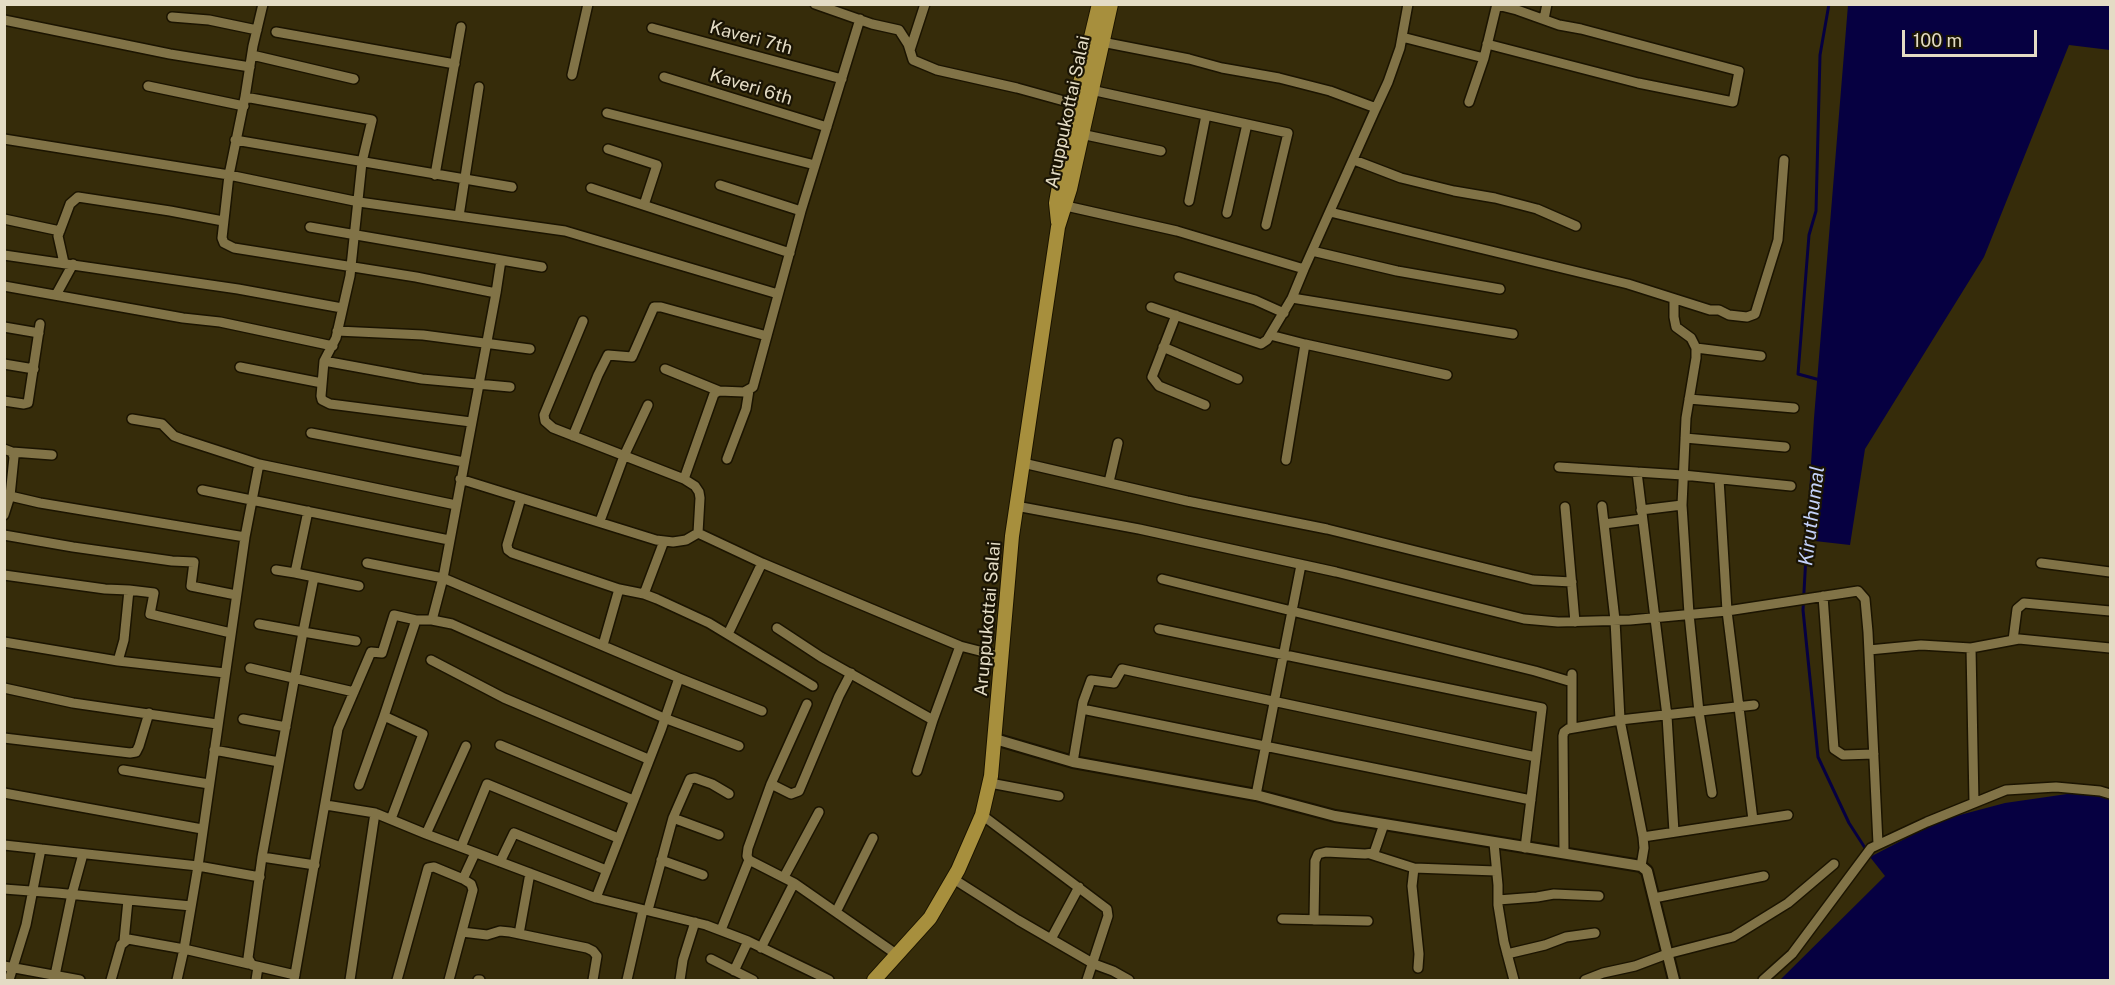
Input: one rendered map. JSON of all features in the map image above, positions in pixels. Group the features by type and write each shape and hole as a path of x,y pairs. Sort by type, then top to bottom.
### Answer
{"main road":[{"name":"Aruppukottai Salai","path":"874,981 930,918 958,870 982,815 990,783 1016,506 1058,227 1066,206 1102,42 1101,6"},
{"name":"Aruppukottai Salai","path":"1058,227 1056,204 1075,104 1101,6"}],"street":[{"path":"263,4 229,175 223,221 222,238 225,243 234,248 350,266 496,293"},
{"path":"572,75 588,4"},
{"path":"815,4 899,30 913,60 937,70 1075,104"},
{"path":"910,50 926,4"},
{"path":"1151,307 1255,343 1264,343 1292,298 1388,82 1402,37 1408,4"},
{"path":"1544,20 1546,4"},
{"path":"1469,102 1484,58 1487,44 1497,5 1559,25 1739,71 1733,102 1638,83 1487,44"},
{"path":"172,17 257,30"},
{"path":"728,459 746,410 749,390 753,387 801,212 860,19"},
{"path":"4,21 170,54 250,67"},
{"path":"435,175 461,27"},
{"name":"Kaveri 7th","path":"652,28 842,79"},
{"path":"276,32 455,64"},
{"path":"1402,37 1484,58"},
{"path":"1102,42 1279,78 1376,108"},
{"path":"252,56 354,79"},
{"name":"Kaveri 6th","path":"664,77 827,127"},
{"path":"148,86 372,120 362,162 350,276 333,346 324,361 321,396 326,403 471,422"},
{"path":"459,216 479,87"},
{"path":"1090,90 1288,133 1266,225"},
{"path":"607,113 815,165"},
{"path":"1189,201 1206,115"},
{"path":"1227,213 1247,124"},
{"path":"1081,134 1161,152"},
{"path":"4,139 229,175 359,202 565,231 778,294"},
{"path":"235,140 512,187"},
{"path":"608,149 657,165 644,205"},
{"path":"1354,160 1401,178 1537,209 1576,226"},
{"path":"1330,212 1628,284 1710,310 1747,317 1755,314 1778,240 1784,160"},
{"path":"720,185 801,212"},
{"path":"591,188 790,253"},
{"path":"56,295 69,263 58,239 70,204 78,197 223,221"},
{"path":"1066,206 1177,231 1304,269"},
{"path":"4,219 60,231"},
{"path":"310,227 542,267"},
{"path":"1312,251 1397,271 1500,289"},
{"path":"4,255 229,288 342,308"},
{"path":"432,620 443,578 501,260"},
{"path":"1179,277 1256,300 1284,313"},
{"path":"4,286 183,318 220,322 333,346"},
{"path":"1292,298 1513,334"},
{"path":"1674,299 1676,327 1694,341 1696,348 1685,438 1683,505 1689,614 1699,712 1712,793"},
{"path":"573,436 608,355 632,357 654,307 767,336"},
{"path":"1176,315 1152,373 1153,381 1159,386 1205,405"},
{"path":"583,321 544,415 545,421 553,428 684,479 695,486 699,492 698,533"},
{"path":"4,327 40,328 28,403 4,401"},
{"path":"337,331 423,335 530,349"},
{"path":"1270,335 1447,375"},
{"path":"1286,460 1305,344"},
{"path":"1162,347 1238,380"},
{"path":"1696,348 1761,356"},
{"path":"324,361 422,379 510,387"},
{"path":"4,364 34,369"},
{"path":"240,367 322,383"},
{"path":"665,369 719,391 749,390"},
{"path":"684,479 712,397 719,391"},
{"path":"1689,399 1794,408"},
{"path":"600,521 624,456 648,405"},
{"path":"132,419 162,424 174,436 182,440 259,464 456,505"},
{"path":"311,433 464,462"},
{"path":"1685,438 1785,447"},
{"path":"1109,482 1118,443"},
{"path":"8,450 52,455"},
{"path":"4,515 14,461 8,450"},
{"path":"1023,463 1187,501 1327,529 1533,580 1572,582"},
{"path":"177,981 198,866 236,595 259,464"},
{"path":"1559,467 1683,475 1791,486"},
{"path":"1637,472 1667,716 1674,832"},
{"path":"460,479 664,541 686,540 698,533"},
{"path":"1719,479 1727,611 1754,820"},
{"path":"202,490 449,540"},
{"path":"7,495 245,537"},
{"path":"521,498 507,545 508,550 518,556 619,589 644,594 709,623 813,686"},
{"path":"1604,524 1683,505"},
{"path":"1016,506 1138,529 1369,579 1524,619 1575,622 1615,620 1727,611 1854,591 1863,594 1869,650 1874,754 1871,849"},
{"path":"1602,506 1615,620 1620,720 1643,837 1641,866"},
{"path":"1565,507 1575,622"},
{"path":"295,573 308,511"},
{"path":"698,533 762,563 960,646 1003,657"},
{"path":"4,535 73,547 194,562 191,586 236,595"},
{"path":"644,594 664,541"},
{"path":"367,563 443,578 762,711"},
{"path":"728,634 762,563"},
{"path":"2041,563 2110,572"},
{"path":"1256,795 1301,565"},
{"path":"276,570 359,586"},
{"path":"4,575 153,593 150,614 231,633"},
{"path":"256,981 254,965 248,958 262,857 314,577"},
{"path":"1162,579 1535,671 1572,678 1572,727"},
{"path":"603,645 619,589"},
{"path":"118,661 124,640 129,590"},
{"path":"1823,596 1834,749 1844,755 1874,754"},
{"path":"2013,640 2017,609 2024,603 2110,611"},
{"path":"124,941 134,939 184,949 254,965 294,978 338,729 371,652 382,653 394,615 450,624 664,718 739,746"},
{"path":"359,785 416,620"},
{"path":"259,624 356,640"},
{"path":"777,628 821,657 933,720"},
{"path":"1159,629 1542,708 1525,848"},
{"path":"1869,650 1921,645 1971,648 2013,640 2110,648"},
{"path":"4,642 118,661 225,673"},
{"path":"917,771 960,646"},
{"path":"1971,648 1974,803"},
{"path":"431,660 504,698 648,759"},
{"path":"250,668 354,692"},
{"path":"1073,762 1082,709 1091,680 1113,683 1122,669 1536,757"},
{"path":"769,789 792,794 799,791 851,673"},
{"path":"596,898 679,678"},
{"path":"4,688 73,703 217,724"},
{"path":"721,930 749,860 747,852 769,789 807,704"},
{"path":"1564,854 1564,732 1572,727 1620,720 1754,705"},
{"path":"1082,709 1531,800"},
{"path":"4,738 136,752 149,713"},
{"path":"384,716 423,734 391,819"},
{"path":"243,719 286,727"},
{"path":"995,739 1073,762 1256,795 1335,816 1641,866 1647,871 1674,981"},
{"path":"500,744 633,800"},
{"path":"426,834 466,746"},
{"path":"214,750 279,762"},
{"path":"123,770 209,784"},
{"path":"627,981 673,818 690,779 695,778 712,784 729,794"},
{"path":"990,783 1059,796"},
{"path":"461,847 487,784 618,838"},
{"path":"1763,981 1792,954 1871,849 2006,790 2046,788 2100,791 2110,794"},
{"path":"4,793 202,829"},
{"path":"326,806 375,813 596,898 721,930 829,981"},
{"path":"784,877 819,812"},
{"path":"350,981 375,813"},
{"path":"982,815 1103,905 1108,913 1088,981"},
{"path":"1643,837 1788,815"},
{"path":"673,818 719,835"},
{"path":"1370,854 1376,849 1384,824"},
{"path":"500,862 514,833 606,870"},
{"path":"836,912 873,838"},
{"path":"1494,843 1498,900 1514,981"},
{"path":"4,845 198,866 260,877"},
{"path":"9,981 9,967 32,891 41,849"},
{"path":"1314,920 1315,861 1318,854 1326,852 1370,854 1414,868 1496,871"},
{"path":"463,879 475,853"},
{"path":"54,979 83,854"},
{"path":"262,857 315,865"},
{"path":"661,860 703,875"},
{"path":"749,860 794,883 896,954"},
{"path":"1585,981 1603,973 1733,937 1788,903 1834,864"},
{"path":"397,981 428,868 434,867 463,879 473,887 449,981"},
{"path":"1414,868 1412,886 1419,954 1418,968"},
{"path":"519,934 530,873"},
{"path":"1654,898 1764,876"},
{"path":"952,878 1051,939 1129,981"},
{"path":"761,948 794,883"},
{"path":"1051,939 1079,887"},
{"path":"4,889 191,906"},
{"path":"1498,900 1554,894 1599,896"},
{"path":"111,981 124,941 128,900"},
{"path":"1282,919 1368,921"},
{"path":"680,981 683,960 695,922"},
{"path":"462,932 487,935 500,931 593,951 597,956 593,981"},
{"path":"1507,954 1545,945 1566,937 1595,933"},
{"path":"734,971 748,941"},
{"path":"711,959 753,981"},
{"path":"9,967 54,979 80,981"},
{"path":"803,981 809,971"}],"water":[{"path":"1848,5 2110,5 2110,50 2069,45 1984,257 1865,449 1850,545 1806,540"},
{"path":"2081,792 2110,799 2110,980 1780,980 1885,876 1870,857 1941,820 2005,803"}],"waterway":[{"name":"Kiruthumal","path":"1820,380 1798,374 1809,235 1816,211 1820,55 1829,4"},
{"name":"Kiruthumal","path":"1807,537 1803,610 1818,757 1849,823 1867,851"}]}
